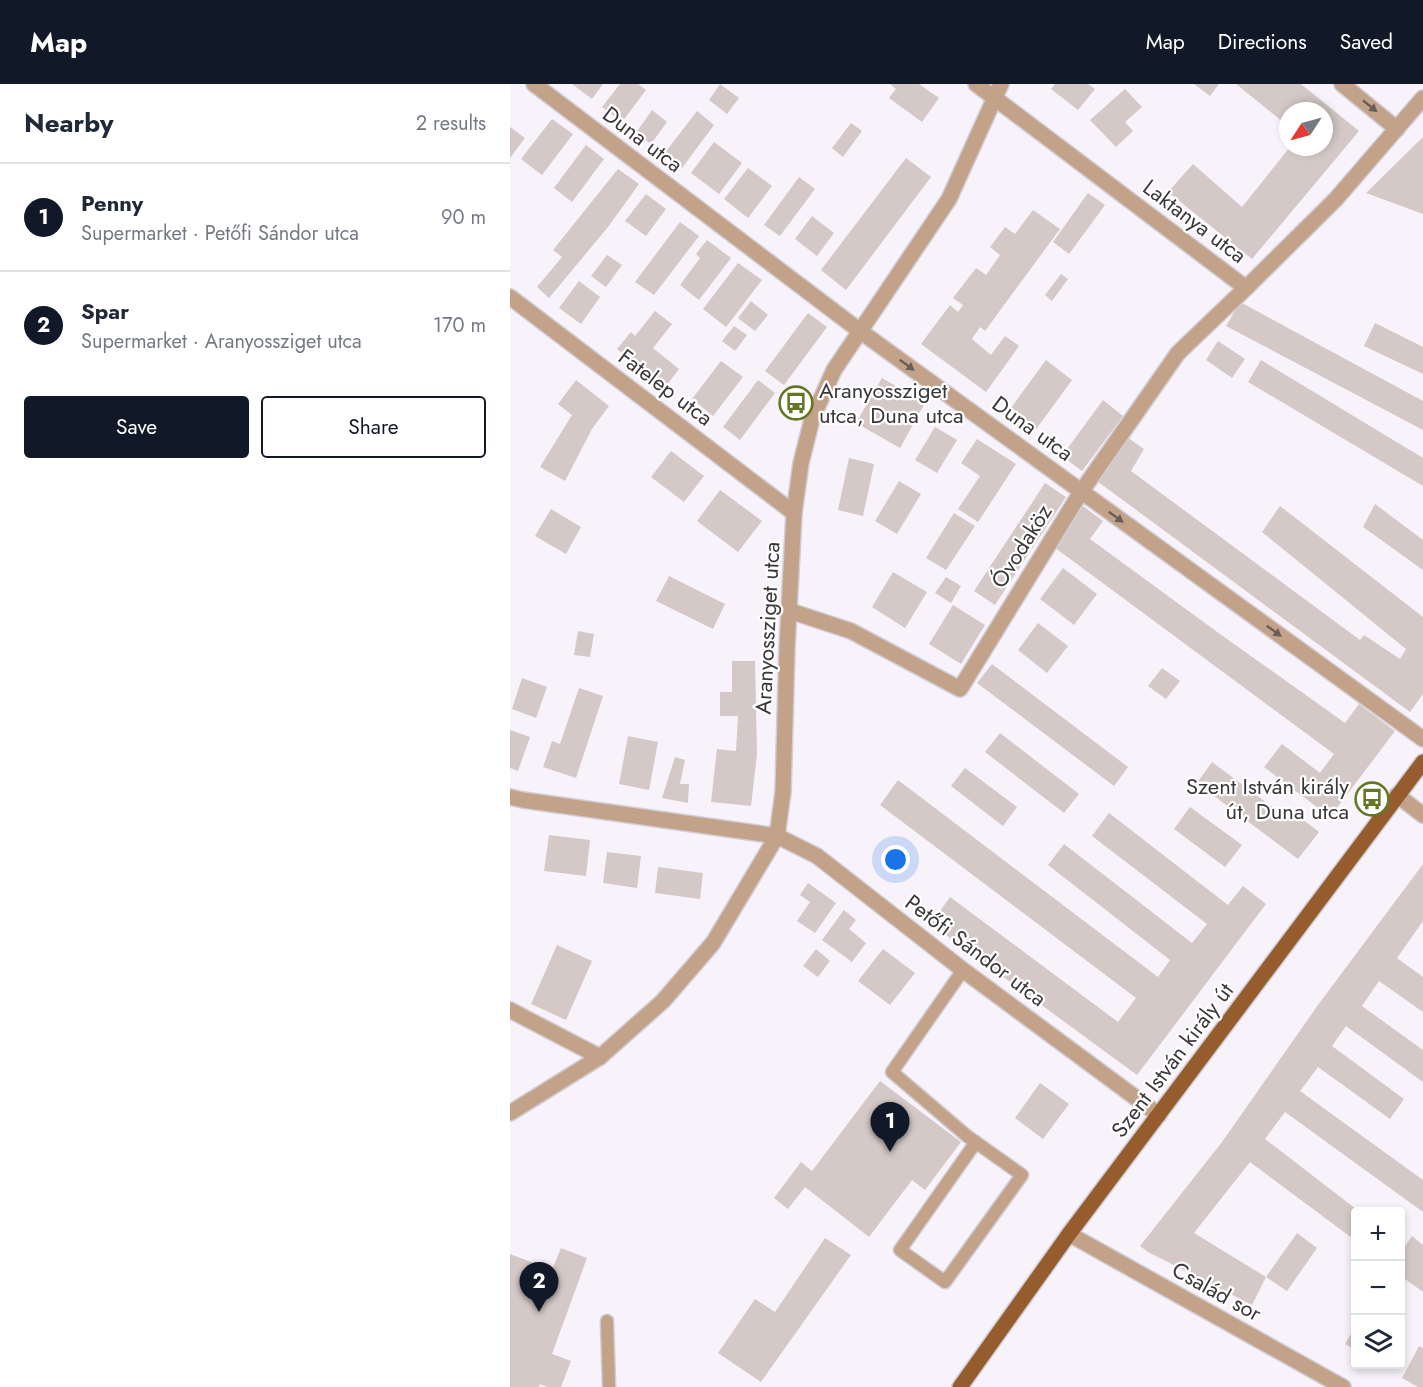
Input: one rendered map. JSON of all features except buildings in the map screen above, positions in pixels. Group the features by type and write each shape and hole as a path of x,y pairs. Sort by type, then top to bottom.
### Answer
{"main road":[{"name":"Szent István király út","path":"960,1387 1069,1234 1423,762"}],"street":[{"name":"Duna utca","path":"534,84 860,331 1423,739"},
{"name":"Laktanya utca","path":"976,84 1246,288 1336,199 1423,98"},
{"name":"Aranyossziget utca","path":"510,1113 600,1057 663,1001 713,943 777,836 783,792 794,513 801,463 812,419 834,370 949,199 1001,84"},
{"path":"1342,84 1397,129"},
{"name":"Óvodaköz","path":"790,611 851,632 960,688 1081,492 1178,353 1246,288"},
{"name":"Fatelep utca","path":"510,297 794,513"},
{"path":"1397,795 1423,815"},
{"name":"Petőfi Sándor utca","path":"510,797 777,836 817,856 963,970 1159,1115"},
{"path":"510,1010 600,1057"},
{"name":"Család sor","path":"1069,1234 1343,1387"}],"lane":[{"path":"963,970 892,1072 976,1142 1022,1174 945,1282 900,1250 976,1142"},
{"path":"607,1321 609,1387"}],"place":[{"name":"Aranyossziget utca, Duna utca","path":"796,403"},
{"name":"Szent István király út, Duna utca","path":"1372,799"},
{"name":"Penny","path":"890,1152"},
{"name":"Spar","path":"539,1312"}]}
